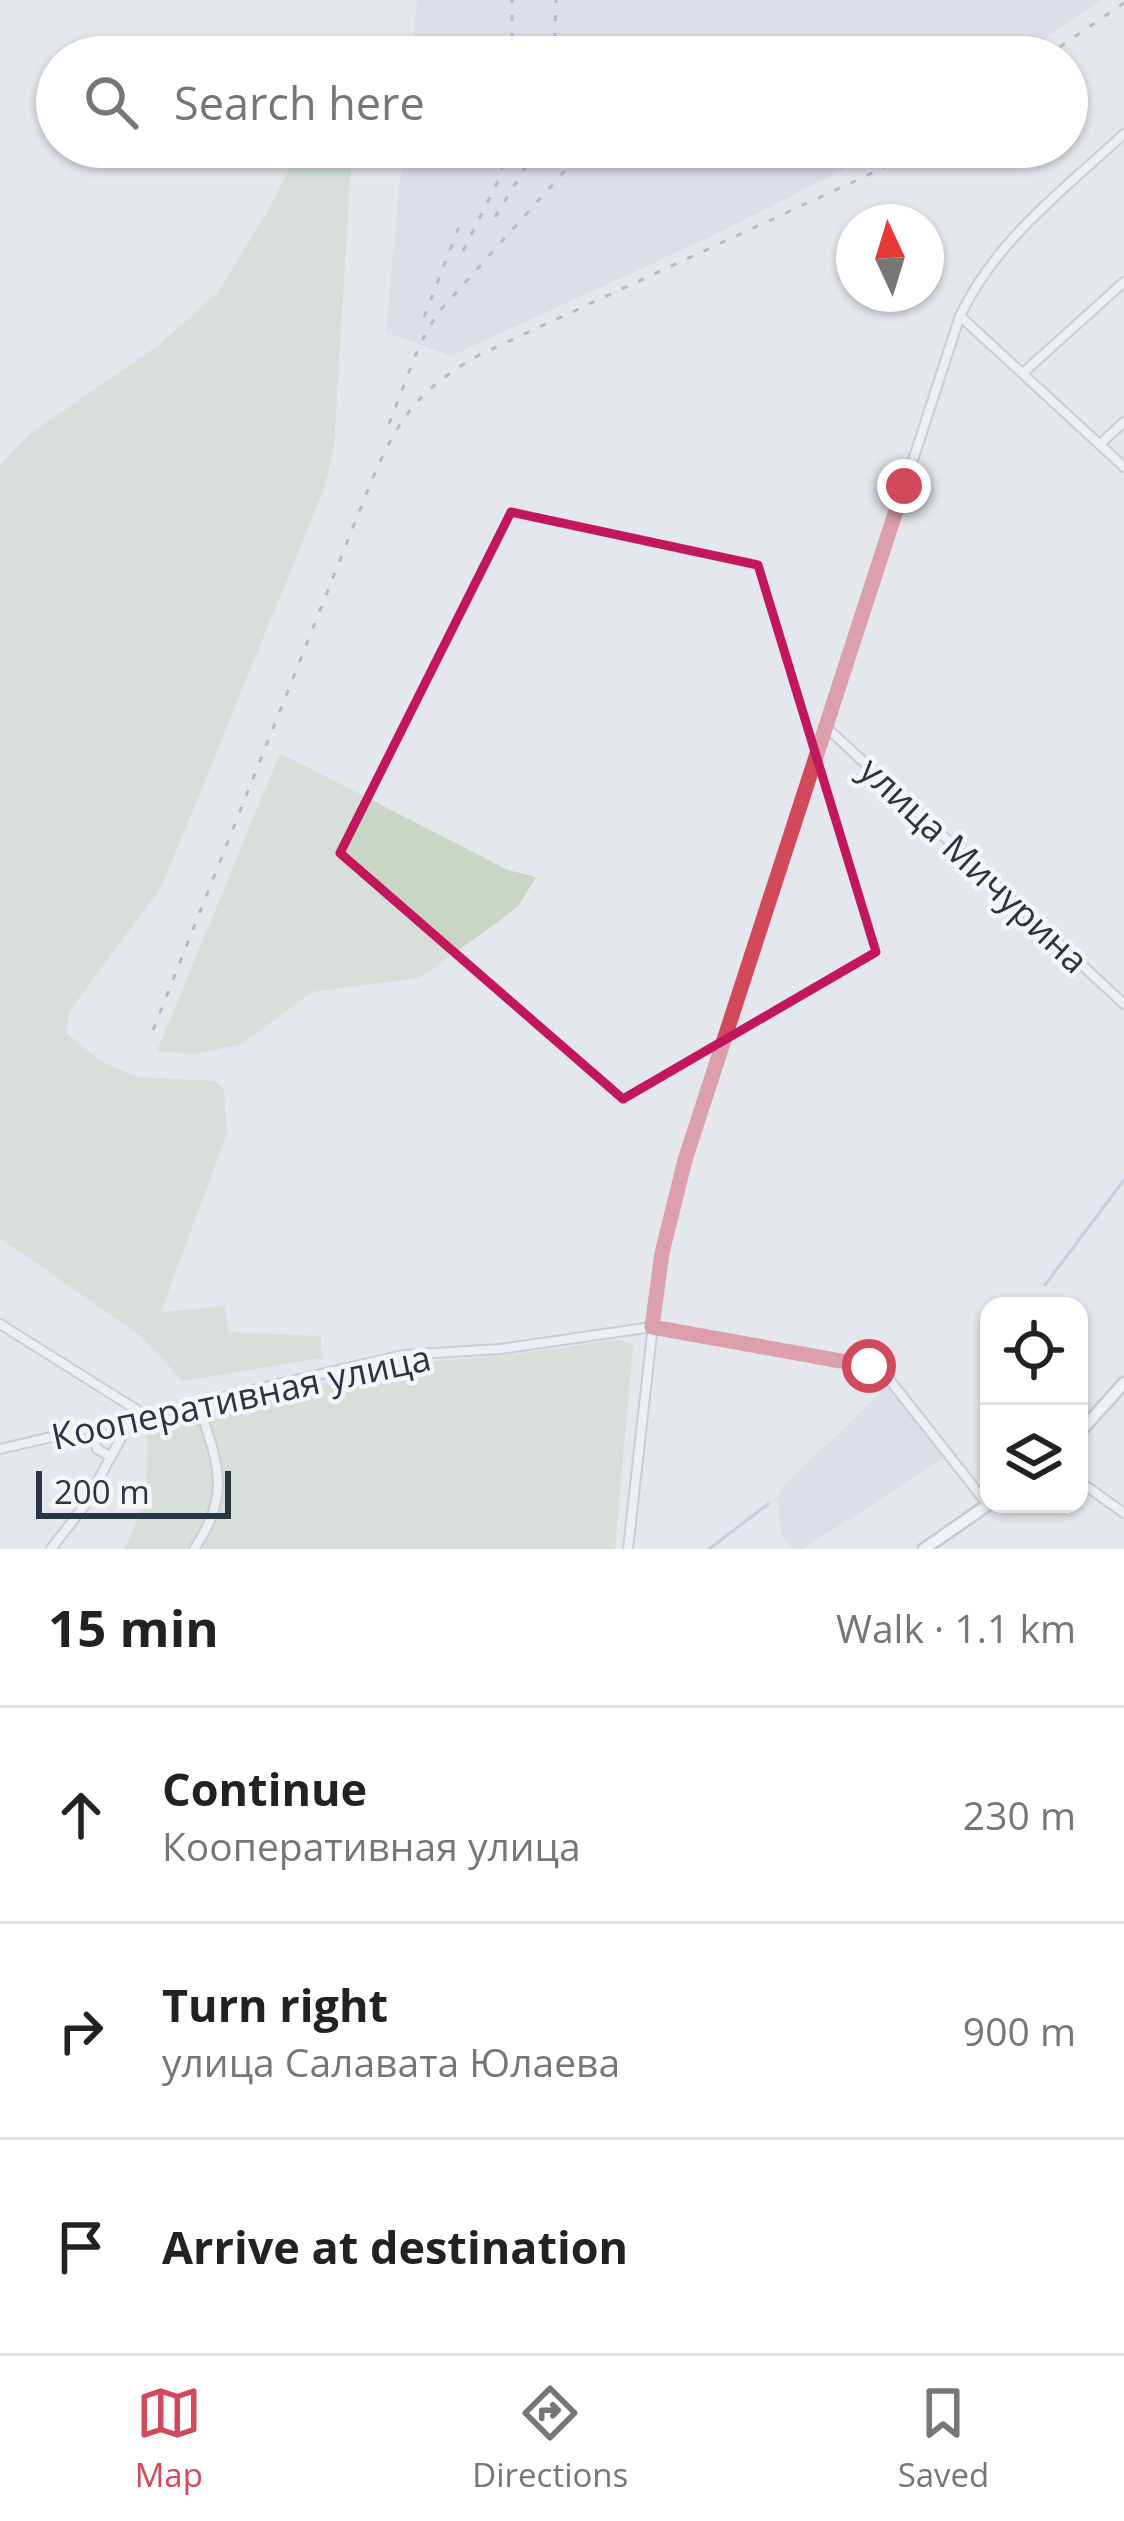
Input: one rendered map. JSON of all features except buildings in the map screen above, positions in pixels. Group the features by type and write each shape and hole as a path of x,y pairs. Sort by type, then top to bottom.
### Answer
{"main road":[{"path":"1088,1423 1124,1383"},
{"path":"924,1549 980,1510"}],"street":[{"path":"1088,167 1124,134"},
{"path":"628,1549 662,1253 685,1160 960,316 977,279 1005,243 1087,168"},
{"path":"1024,372 1124,282"},
{"path":"960,316 1124,467"},
{"path":"1100,444 1124,422"},
{"name":"улица Мичурина","path":"825,726 1124,1004"},
{"path":"0,1324 145,1415"},
{"name":"Кооперативная улица","path":"0,1449 403,1354 500,1349 652,1327 852,1360 885,1374 980,1494"},
{"path":"194,1549 214,1517 220,1484 198,1402"},
{"path":"51,1549 84,1506 132,1418"},
{"path":"92,1427 98,1449 111,1457"},
{"path":"1088,1487 1124,1513"}],"highlighted area":[{"path":"511,512 758,565 876,952 623,1099 340,853"}],"shaded area":[{"path":"417,0 1100,0 1049,36 414,36"},
{"path":"401,168 846,168 710,237 451,356 386,332"},
{"path":"888,1385 944,1458 803,1549 793,1549 781,1533 777,1498"}],"green space":[{"path":"290,168 351,168 334,448 324,489 162,886 69,1012 66,1033 101,1061 137,1077 215,1081 224,1090 227,1133 161,1312 224,1306 229,1332 321,1336 322,1358 183,1381 139,1335 0,1238 0,465 31,433 159,345 218,292"},
{"path":"280,753 508,870 536,877 519,905 420,978 312,992 242,1044 196,1054 157,1051"},
{"path":"619,1340 633,1346 615,1549 124,1549 145,1489 147,1426 408,1363"}],"waterway":[{"path":"1045,1285 1124,1180"},
{"path":"709,1549 768,1504"}],"railway":[{"path":"512,0 512,36"},
{"path":"555,36 556,0"},
{"path":"1076,36 1124,3"},
{"path":"463,251 502,168"},
{"path":"495,217 525,168"},
{"path":"389,424 437,314 567,168"},
{"path":"153,1030 371,482 412,408 440,381 479,355 883,168"},
{"path":"424,317 460,224"}],"route":[{"path":"869,1366 652,1327 662,1253 685,1160 904,486"}]}
